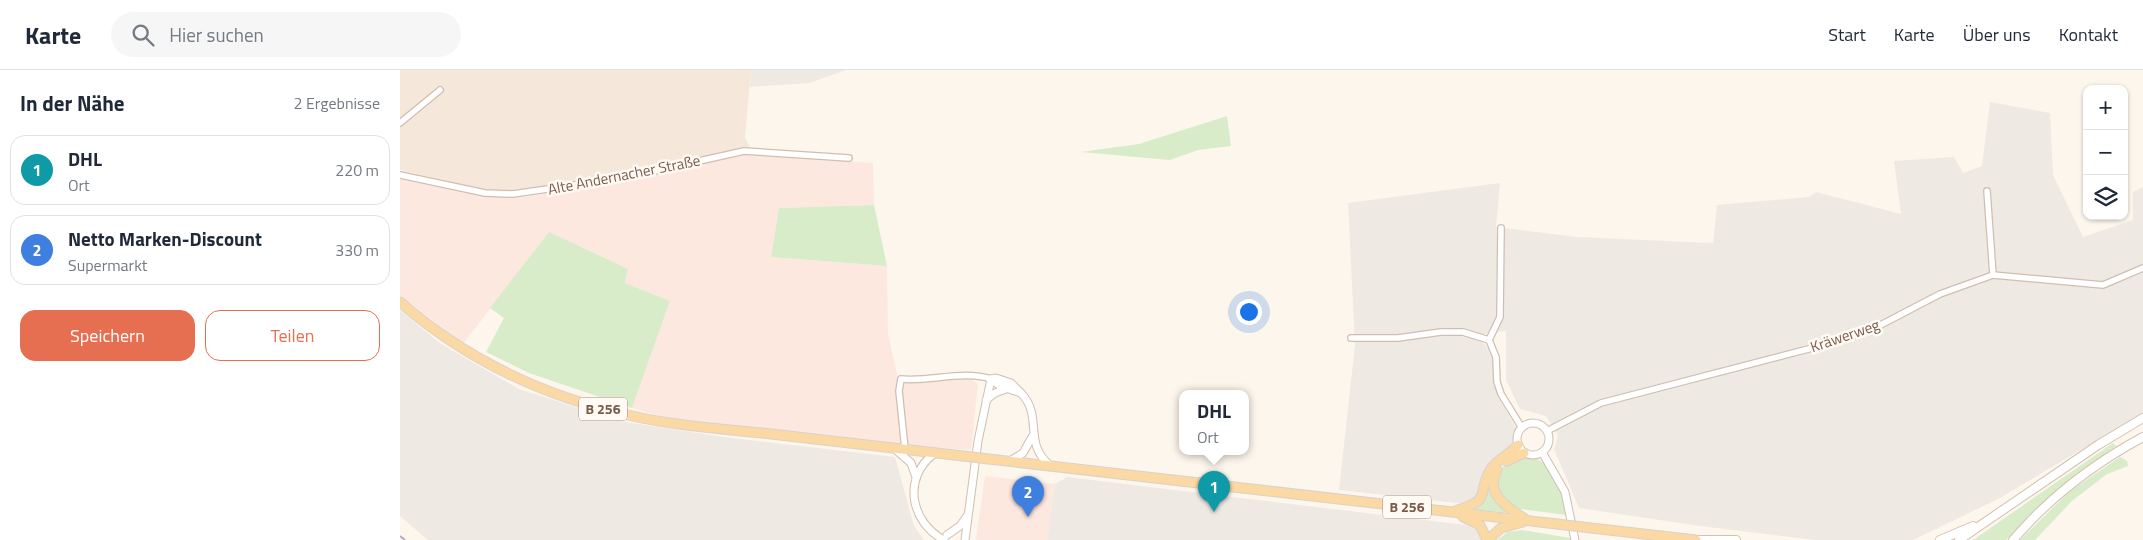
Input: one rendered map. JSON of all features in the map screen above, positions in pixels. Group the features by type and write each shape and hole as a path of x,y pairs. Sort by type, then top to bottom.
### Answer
{"main road":[{"name":"B 256","path":"400,302 450,341 490,365 552,392 629,415 674,423 1695,540"},
{"path":"1959,540 2114,434 2143,418"},
{"path":"2013,540 2053,500 2085,474 2143,437"},
{"path":"1451,512 1480,500 1490,470 1518,445"},
{"path":"1524,453 1511,458 1501,465 1493,481 1495,492 1501,502 1528,520"},
{"path":"1451,512 1480,525 1488,540 1501,528 1528,520"},
{"path":"1940,540 1997,514"},
{"path":"1631,532 1653,540"},
{"path":"1695,540 1736,540"}],"street":[{"path":"400,123 440,90"},
{"name":"Alte Andernacher Straße","path":"400,175 485,192 513,194 623,178 744,152 849,158"},
{"path":"1987,191 1993,275"},
{"path":"1501,228 1500,317 1489,340 1496,357 1497,382 1500,394 1522,428"},
{"name":"Kräwerweg","path":"1547,431 1601,403 1820,346 1873,329 1940,294 1993,275 2103,285 2143,268"},
{"path":"1351,338 1398,338 1441,332 1463,332 1489,340"},
{"path":"905,449 899,390 901,379 918,381 971,375 1005,380 1021,393 1033,411 1033,434 1037,450 1051,466"},
{"path":"991,379 1006,388 1021,393"},
{"path":"965,540 991,379"},
{"path":"986,401 995,393 1006,388"},
{"path":"1533,423 1547,431 1548,444 1542,452 1532,455 1524,453 1518,445 1517,438 1522,428 1533,423"},
{"path":"1010,461 1023,453 1033,434"},
{"path":"892,448 906,456 911,463 916,478"},
{"path":"1542,452 1566,492 1575,540"},
{"path":"935,453 923,464 916,478 914,494 917,511 924,524 934,534 945,538 961,540"},
{"path":"945,538 960,526 968,514"}],"shaded area":[{"path":"400,70 751,70 745,137 750,148 625,174 513,192 482,189 400,170"},
{"path":"751,70 846,70 809,83 750,87"},
{"path":"1990,102 2050,113 2053,175 2083,237 2133,220 2133,192 2143,187 2143,413 1998,499 1913,540 1816,540 1700,526 1579,508 1554,449 1558,435 1546,416 1520,409 1506,380 1506,331 1472,336 1484,343 1493,357 1494,383 1501,402 1516,428 1513,443 1476,499 1465,504 1339,490 1355,345 1348,203 1500,183 1496,227 1577,237 1713,243 1717,205 1809,197 1816,192 1901,214 1894,161 1954,157 1963,173 1982,166"},
{"path":"743,154 873,163 874,205 779,208 771,257 887,266 888,334 899,383 941,378 971,379 978,384 971,450 904,446 665,417 632,408 670,301 625,283 628,269 549,233 463,344 400,295 400,179 461,192 517,198 624,182"},
{"path":"400,310 441,344 519,389 619,421 724,437 895,457 914,526 924,540 428,540 400,516"},
{"path":"985,476 1055,484 1047,540 976,540"},
{"path":"1067,477 1466,525 1477,530 1481,540 1047,540 1055,484"}],"green space":[{"path":"1227,116 1231,146 1198,150 1170,160 1081,152 1139,144"},
{"path":"874,205 887,266 771,257 779,208"},
{"path":"549,232 628,269 625,283 670,301 632,408 529,373 486,352 504,318 490,308"},
{"path":"2113,443 2116,446 2053,494 2006,540 1973,540"},
{"path":"1523,456 1539,460 1551,470 1561,492 1566,515 1513,508 1498,494 1496,474 1509,460"},
{"path":"2120,457 2127,461 2128,466 2107,474 2072,501 2035,540 2020,540 2070,491"},
{"path":"1488,481 1511,513 1471,509"},
{"path":"1522,530 1570,538 1571,540 1497,540 1508,532"}],"railway":[{"path":"400,536 405,540"}],"place":[{"name":"DHL","path":"1214,512"},
{"name":"Netto Marken-Discount","path":"1028,517"}]}
